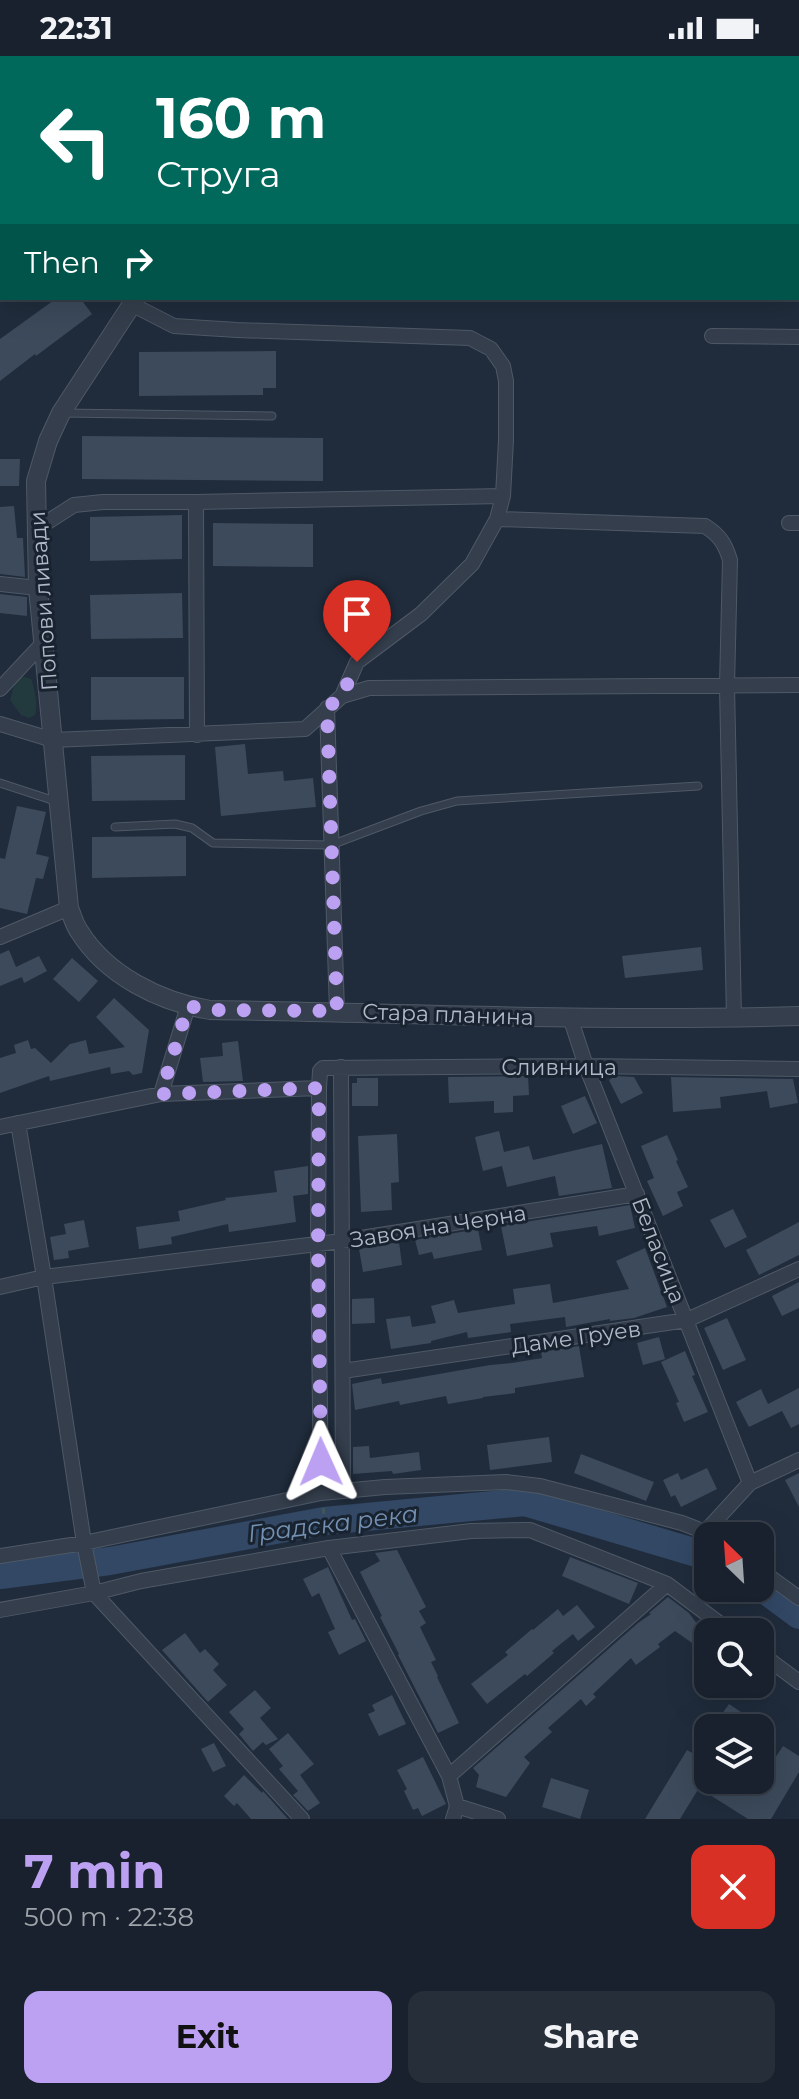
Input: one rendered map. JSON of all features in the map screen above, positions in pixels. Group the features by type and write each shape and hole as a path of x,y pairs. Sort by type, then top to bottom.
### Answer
{"street":[{"name":"Попови ливади","path":"77,928 69,908 38,588 36,481 48,441 61,413 134,301"},
{"path":"134,301 174,326 470,338 491,349 503,366 506,440 503,496 497,519 472,564 421,614 357,662 342,696"},
{"path":"712,336 799,337"},
{"path":"38,528 74,505 103,502 503,496"},
{"path":"196,502 197,735"},
{"path":"497,519 705,526 726,545 730,560 727,686 734,1018"},
{"path":"0,584 38,588"},
{"path":"0,689 44,642"},
{"path":"0,724 53,740 197,735 305,729 342,696 369,688 799,685"},
{"path":"327,708 337,1011"},
{"path":"0,937 69,908"},
{"name":"Стара планина","path":"77,928 96,954 124,976 157,995 210,1010 570,1017 799,1016"},
{"path":"161,1094 188,1006"},
{"name":"Беласица","path":"570,1017 586,1066 750,1483"},
{"path":"341,1067 343,1491"},
{"name":"Сливница","path":"319,1088 323,1068 341,1067 799,1069"},
{"path":"0,1127 161,1094 319,1088 321,1493"},
{"path":"18,1123 94,1593 302,1819"},
{"name":"Завоя на Черна","path":"0,1287 44,1277 318,1245 637,1194"},
{"name":"Даме Груев","path":"343,1371 687,1320 799,1269"},
{"path":"718,1522 750,1483 799,1460"},
{"path":"0,1556 84,1543 321,1493 399,1486 506,1482 540,1486 694,1528"},
{"path":"0,1610 329,1548 471,1531 530,1530 667,1584 712,1618"},
{"path":"329,1548 449,1776 455,1813 498,1819"},
{"path":"774,1580 799,1598"},
{"path":"449,1776 667,1584"},
{"path":"774,1663 799,1682"}],"lane":[{"path":"61,413 272,416"},
{"path":"0,783 59,802"},
{"path":"115,827 175,824 192,828 213,843 331,845 421,811 457,801 698,786"}],"path":[{"path":"321,1493 329,1548"}],"green space":[{"path":"19,678 31,679 36,702 35,715 29,718 21,715 10,700 14,685"}],"building":[{"path":"54,300 82,300 92,314 0,381 0,339"},
{"path":"276,351 276,388 263,388 263,395 139,396 139,352"},
{"path":"82,436 323,438 323,481 82,479"},
{"path":"0,459 20,459 19,486 0,486"},
{"path":"14,506 17,538 23,538 25,577 0,574 0,507"},
{"path":"182,515 182,559 90,561 90,517"},
{"path":"213,523 313,524 313,567 213,566"},
{"path":"182,593 183,638 91,639 90,595"},
{"path":"0,594 27,597 27,616 0,613"},
{"path":"91,677 184,677 184,719 91,720"},
{"path":"245,744 248,774 283,771 284,781 313,778 316,807 221,816 215,747"},
{"path":"185,755 185,800 92,801 91,756"},
{"path":"17,806 46,812 36,854 49,857 43,879 36,878 27,914 0,908 0,858 5,859"},
{"path":"186,836 186,876 92,878 92,837"},
{"path":"701,947 703,970 625,978 622,956"},
{"path":"9,950 16,967 39,956 47,971 24,983 22,977 0,986 0,954"},
{"path":"72,958 98,981 79,1002 53,979"},
{"path":"114,998 149,1030 142,1073 133,1075 129,1071 111,1074 110,1067 50,1081 49,1076 0,1093 0,1058 16,1053 14,1045 28,1040 31,1049 35,1048 51,1063 70,1044 86,1040 89,1054 125,1047 96,1017"},
{"path":"238,1041 243,1081 203,1082 200,1058 223,1056 222,1043"},
{"path":"528,1076 529,1095 513,1096 513,1112 494,1113 494,1101 449,1103 448,1077"},
{"path":"615,1076 634,1077 643,1093 621,1104 609,1080"},
{"path":"671,1077 793,1079 798,1103 770,1108 767,1091 720,1097 721,1108 673,1112"},
{"path":"357,1078 378,1078 378,1106 352,1106 352,1083 357,1083"},
{"path":"585,1096 597,1123 573,1134 561,1106"},
{"path":"499,1131 504,1152 529,1146 533,1160 602,1144 612,1188 559,1196 555,1176 507,1187 502,1166 483,1171 475,1137"},
{"path":"397,1134 399,1182 391,1183 392,1210 361,1212 358,1136"},
{"path":"667,1135 688,1187 677,1192 683,1206 663,1216 647,1181 654,1178 641,1146"},
{"path":"308,1166 308,1194 293,1196 296,1222 229,1232 228,1224 171,1237 172,1244 139,1249 136,1227 180,1221 178,1211 225,1198 277,1192 274,1171"},
{"path":"630,1205 635,1228 599,1236 597,1226 550,1233 553,1247 507,1256 501,1226"},
{"path":"733,1209 747,1237 725,1248 710,1220"},
{"path":"84,1220 89,1247 68,1251 69,1258 54,1260 50,1237 66,1234 64,1224"},
{"path":"799,1222 799,1255 759,1275 746,1250"},
{"path":"478,1229 482,1250 434,1259 432,1252 419,1255 415,1240"},
{"path":"399,1242 402,1265 363,1272 359,1249"},
{"path":"645,1248 667,1307 634,1318 566,1327 565,1317 510,1324 511,1332 468,1338 467,1332 431,1343 391,1349 386,1319 410,1316 412,1327 436,1323 431,1306 454,1300 458,1313 515,1304 513,1289 550,1284 553,1303 629,1289 616,1261"},
{"path":"799,1282 799,1308 782,1316 772,1296"},
{"path":"374,1298 375,1323 352,1324 352,1299"},
{"path":"727,1318 746,1360 723,1370 704,1328"},
{"path":"659,1337 665,1359 643,1365 637,1343"},
{"path":"579,1346 584,1377 515,1388 515,1393 448,1404 446,1396 355,1410 352,1384 381,1378 382,1384 542,1358 541,1352"},
{"path":"685,1351 708,1412 684,1422 676,1403 679,1402 661,1362"},
{"path":"799,1388 799,1424 791,1428 782,1411 749,1427 736,1402 761,1389 768,1404"},
{"path":"549,1437 552,1462 490,1470 487,1445"},
{"path":"369,1446 370,1458 419,1452 421,1470 353,1474 353,1447"},
{"path":"581,1454 654,1482 646,1501 574,1473"},
{"path":"707,1468 717,1489 681,1507 675,1495 671,1497 663,1480 678,1473 681,1480"},
{"path":"799,1473 799,1507 785,1480"},
{"path":"397,1550 426,1607 419,1611 426,1623 420,1627 436,1660 431,1662 437,1677 459,1723 438,1733 360,1572 380,1561 375,1553"},
{"path":"570,1557 638,1583 629,1604 562,1576"},
{"path":"328,1567 352,1620 355,1619 366,1641 339,1655 328,1632 335,1629 319,1593 312,1597 303,1579"},
{"path":"668,1597 694,1620 694,1644 675,1631 636,1665 631,1658 593,1694 596,1697 586,1706 581,1699 548,1728 552,1732 524,1757 530,1763 506,1797 476,1787 479,1775 473,1768"},
{"path":"577,1605 595,1627 578,1641 573,1634 527,1676 525,1674 487,1704 471,1684 558,1609 563,1616"},
{"path":"185,1633 200,1653 205,1649 219,1664 213,1670 227,1685 208,1702 162,1650"},
{"path":"255,1690 271,1708 260,1718 278,1739 266,1745 263,1742 253,1751 239,1734 244,1729 229,1712"},
{"path":"392,1695 406,1724 379,1736 368,1714 375,1711 372,1705"},
{"path":"729,1704 744,1714 722,1714"},
{"path":"288,1733 314,1764 300,1775 320,1803 308,1811 293,1795 298,1791 279,1769 283,1766 269,1749"},
{"path":"214,1743 226,1766 213,1772 201,1749"},
{"path":"783,1746 799,1756 799,1772 771,1819 748,1819 708,1794 774,1794 774,1760"},
{"path":"687,1750 694,1754 695,1794 680,1819 645,1819"},
{"path":"423,1757 446,1804 422,1816 418,1808 413,1810 397,1770"},
{"path":"244,1775 288,1819 251,1819 237,1803 234,1806 224,1796"},
{"path":"551,1778 589,1790 580,1819 542,1807"}],"waterway":[{"name":"Градска река","path":"0,1575 110,1561 324,1521 525,1502 694,1552"},
{"name":"Градска река","path":"774,1596 799,1615"}],"route":[{"path":"321,1462 319,1088 161,1094 188,1006 210,1010 337,1011 327,708 342,696 357,662"}]}
